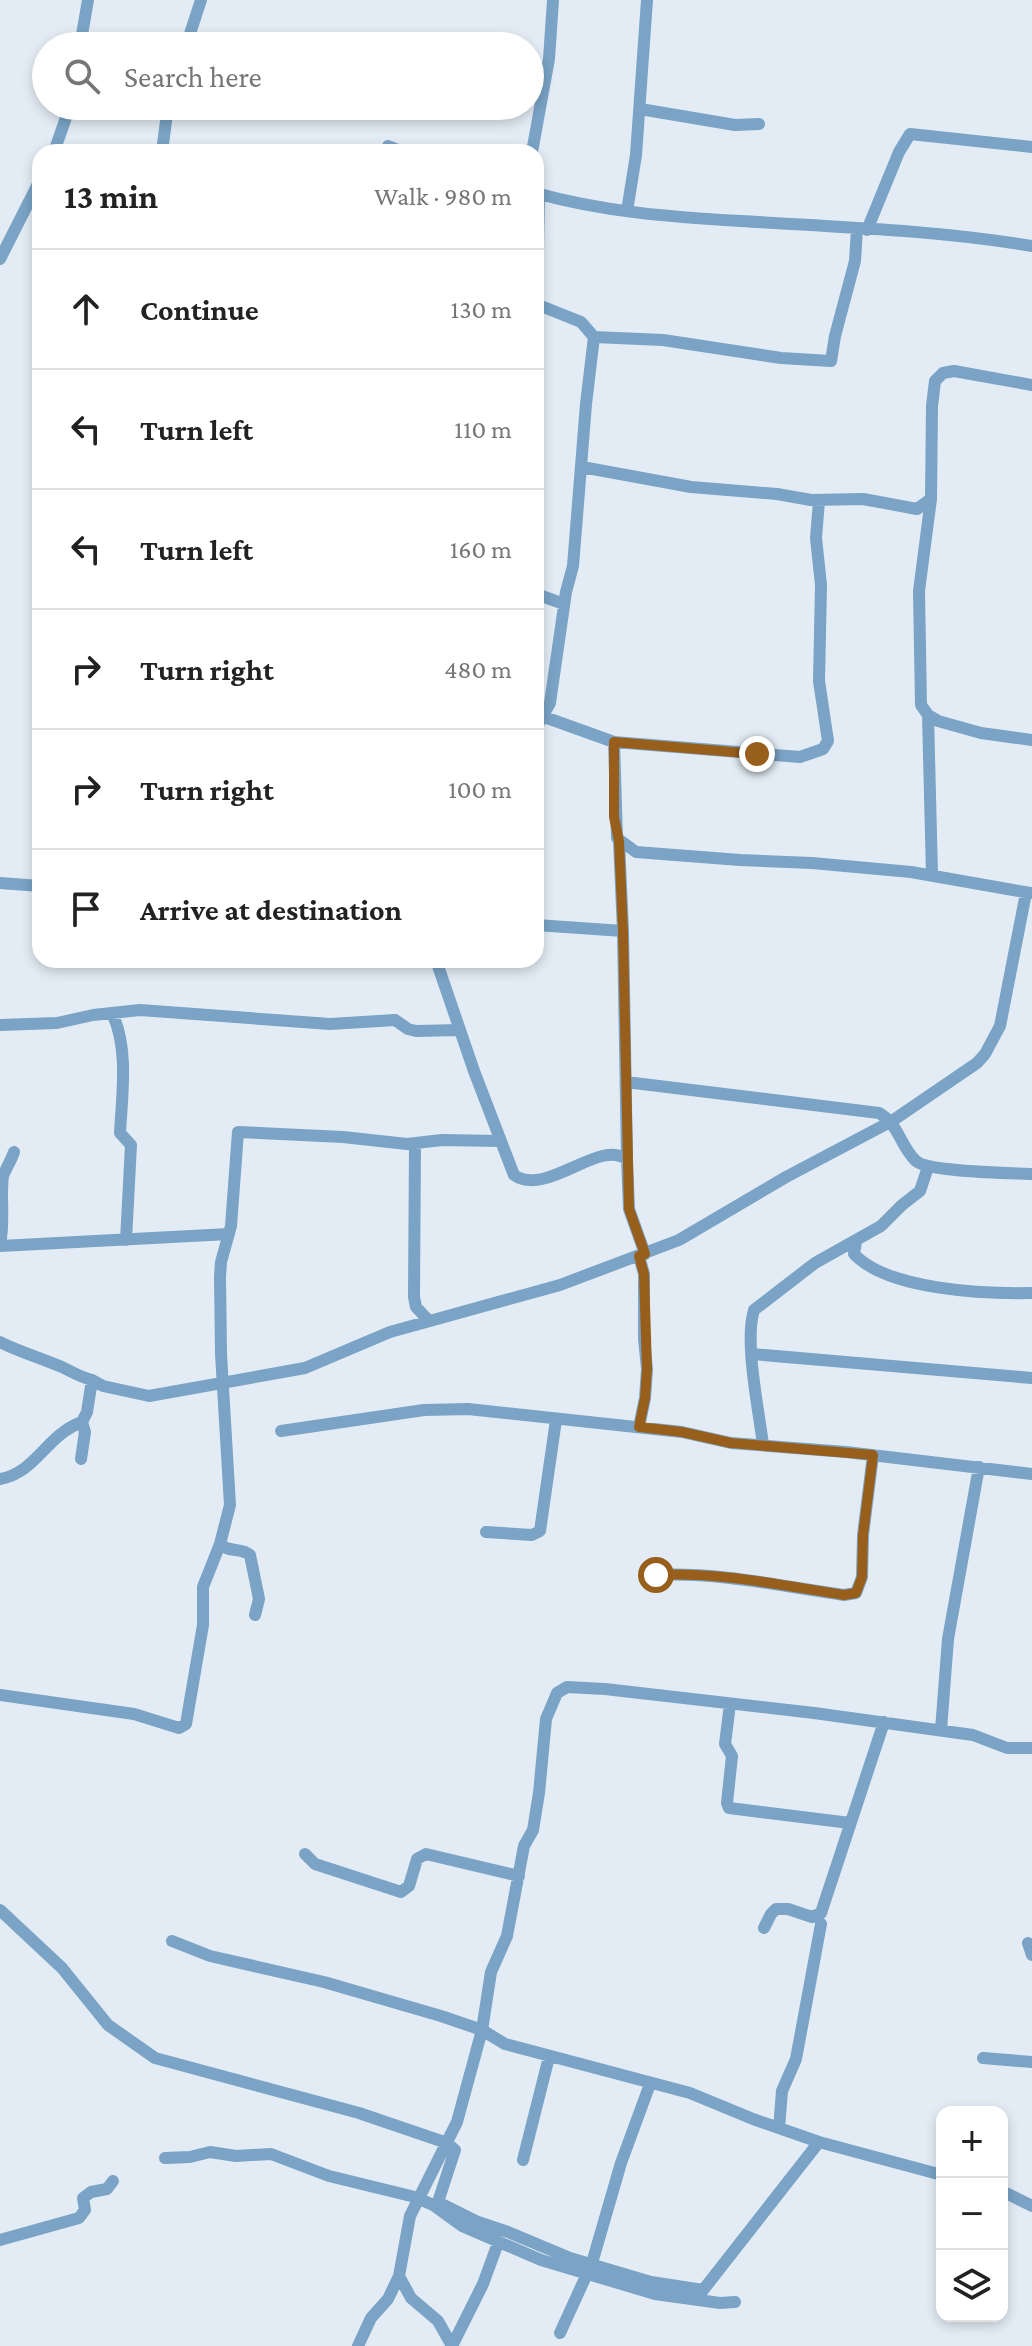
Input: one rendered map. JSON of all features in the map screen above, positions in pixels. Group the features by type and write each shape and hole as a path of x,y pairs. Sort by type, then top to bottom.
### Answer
{"street":[{"path":"82,32 88,0"},
{"path":"191,32 201,0"},
{"path":"544,86 553,0"},
{"path":"627,211 640,109 647,0"},
{"path":"640,109 735,125 759,124"},
{"path":"57,144 65,120"},
{"path":"163,144 166,120"},
{"path":"533,144 538,120"},
{"path":"544,308 581,322 594,337 663,340 781,358 830,362 833,360 835,336 862,229 910,134 1032,147"},
{"path":"0,259 32,196"},
{"path":"544,196 595,208 702,219 931,232 1032,246"},
{"path":"544,710 550,703 564,604 573,566 594,337"},
{"path":"1032,385 954,371 937,378 932,406 931,499 919,591 921,705 928,715 960,728 1032,740"},
{"path":"582,467 691,487 819,501 863,499 917,509 931,499"},
{"path":"544,716 614,742 800,757 820,751 826,746 819,681 821,585 816,538 819,501"},
{"path":"917,509 926,533"},
{"path":"544,597 564,604"},
{"path":"928,715 932,875"},
{"path":"614,742 614,817 619,841 623,931 629,1209 644,1274 647,1369 639,1427"},
{"path":"0,1342 103,1386 149,1396 305,1368 390,1332 560,1285 679,1240 786,1177 892,1121 962,1075 985,1054 1000,1026 1029,893 932,875 812,863 636,852 619,841"},
{"path":"0,883 32,885"},
{"path":"544,926 623,931"},
{"path":"439,968 511,1170 522,1180 536,1180 608,1155 621,1155 627,1160"},
{"path":"0,1025 57,1023 140,1010 330,1024 395,1020 416,1031 460,1030"},
{"path":"112,1013 118,1025 125,1064 120,1133 131,1145 126,1240"},
{"path":"626,1082 879,1113 892,1121 911,1155 928,1167 1032,1174"},
{"path":"877,1129 900,1135"},
{"path":"0,1695 134,1714 179,1728 186,1724 203,1625 203,1587 220,1544 230,1496 221,1354 220,1277 229,1234 236,1137 240,1130 415,1144 442,1140 500,1141"},
{"path":"415,1144 414,1297 416,1307 428,1320"},
{"path":"14,1152 10,1166 3,1175 0,1245 229,1234"},
{"path":"763,1445 752,1354 754,1310 815,1263 881,1226 917,1195 928,1167"},
{"path":"856,1241 854,1254 884,1275 930,1286 1008,1294 1032,1293"},
{"path":"752,1354 1032,1378"},
{"path":"0,1479 10,1478 27,1468 66,1428 82,1422 87,1412 92,1380"},
{"path":"281,1431 468,1409 682,1432 731,1443 873,1455 1032,1474"},
{"path":"486,1532 532,1535 540,1531 556,1420"},
{"path":"81,1459 85,1432 82,1422"},
{"path":"656,1575 693,1573 844,1595 856,1593 862,1577 863,1535 873,1455"},
{"path":"941,1730 948,1639 979,1467"},
{"path":"220,1544 227,1550 243,1550 250,1555 259,1599 255,1615"},
{"path":"358,2346 371,2318 388,2299 399,2276 410,2216 457,2122 482,2030 491,1972 507,1936 524,1846 533,1830 546,1719 552,1699 561,1689 605,1689 884,1722 973,1735 1007,1748 1032,1748"},
{"path":"730,1704 725,1744 732,1756 729,1808 850,1823"},
{"path":"764,1928 776,1909 788,1909 808,1917 820,1915 884,1722"},
{"path":"305,1854 315,1864 401,1892 409,1886 417,1859 426,1854 519,1876"},
{"path":"0,1910 62,1968 108,2025 155,2058 359,2113 447,2143 455,2150 454,2160 438,2202 478,2222 590,2268"},
{"path":"779,2128 782,2091 796,2059 821,1924"},
{"path":"172,1941 210,1956 324,1982 482,2030 505,2044 549,2057 690,2093 819,2142 936,2173"},
{"path":"523,2160 549,2057"},
{"path":"983,2058 1032,2062"},
{"path":"560,2333 590,2268 621,2163 650,2084"},
{"path":"699,2295 819,2142"},
{"path":"165,2158 210,2152 236,2156 271,2154 329,2176 418,2198 462,2226 541,2260 590,2268 735,2302"},
{"path":"0,2240 79,2218 85,2210 83,2198 91,2192 107,2189 113,2181"},
{"path":"1008,2194 1032,2206"},
{"path":"452,2346 483,2284 498,2243"},
{"path":"399,2276 411,2298 438,2321 452,2346"}],"route":[{"path":"656,1575 693,1573 724,1576 844,1595 856,1593 862,1577 863,1535 873,1455 731,1443 682,1432 639,1427 647,1369 644,1274 639,1256 645,1254 629,1209 623,931 619,841 614,817 614,742 757,754"}]}
